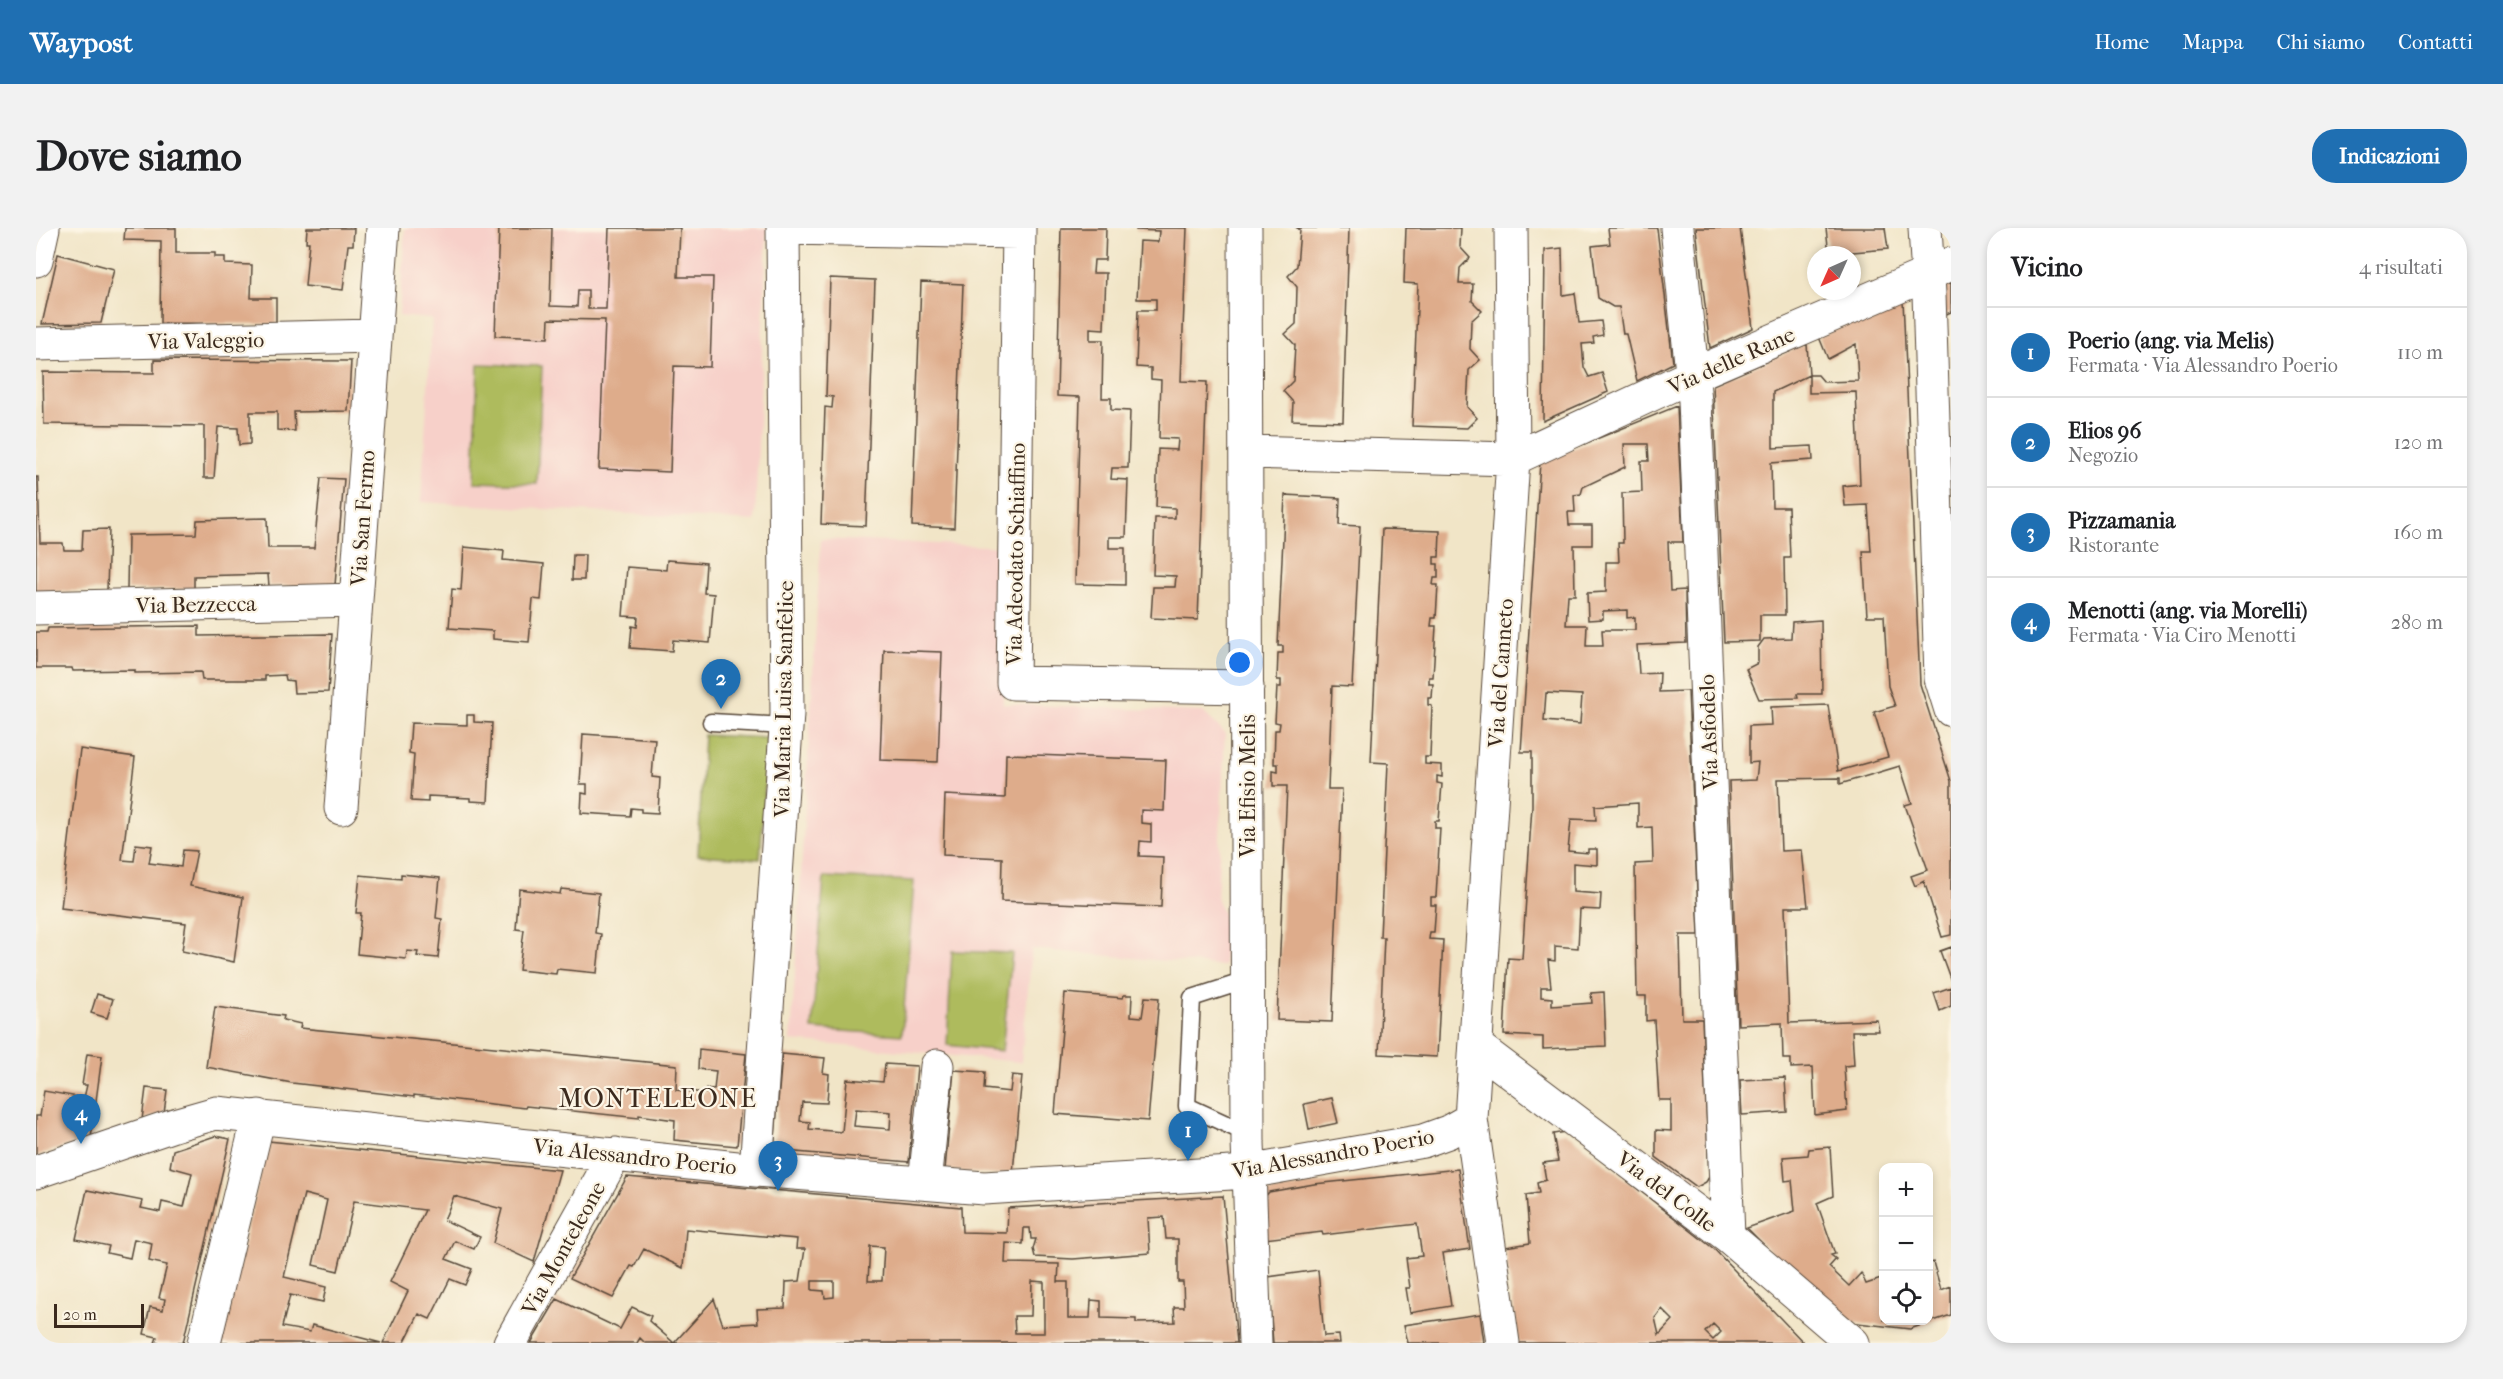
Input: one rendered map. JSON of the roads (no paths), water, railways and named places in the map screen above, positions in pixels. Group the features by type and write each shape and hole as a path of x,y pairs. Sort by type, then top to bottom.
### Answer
{"street":[{"path":"36,260 43,228"},
{"name":"Via San Fermo","path":"341,808 383,228"},
{"path":"783,228 1019,230"},
{"name":"Via Maria Luisa Sanfelice","path":"756,1170 786,726 783,228"},
{"name":"Via Efisio Melis","path":"1245,228 1248,1172 1255,1343"},
{"name":"Via del Canneto","path":"1503,1343 1471,1119 1513,459 1511,228"},
{"name":"Via Asfodelo","path":"1677,228 1694,375 1728,1236"},
{"path":"1925,228 1940,270 1941,678 1951,710"},
{"name":"Via Adeodato Schiaffino","path":"1019,230 1013,683 1247,687"},
{"name":"Via delle Rane","path":"1513,459 1694,375 1940,270"},
{"name":"Via Valeggio","path":"36,344 375,336"},
{"path":"1246,452 1513,459"},
{"name":"Via Bezzecca","path":"36,608 356,600"},
{"name":"Via del Colle","path":"1476,1047 1728,1236 1853,1343"},
{"path":"926,1183 937,1066"},
{"name":"Via Alessandro Poerio","path":"36,1172 216,1113 756,1170 984,1188 1248,1172 1423,1141 1448,1132 1471,1119"},
{"path":"204,1343 259,1116"},
{"name":"Via Monteleone","path":"510,1343 615,1154"}],"lane":[{"path":"711,722 786,726"},
{"path":"1248,980 1192,998 1187,1106 1248,1134"}],"place":[{"name":"Elios 96","path":"721,709"},
{"name":"Menotti (ang. via Morelli)","path":"81,1144"},
{"name":"Poerio (ang. via Melis)","path":"1188,1161"},
{"name":"Pizzamania","path":"778,1191"}],"district":[{"name":"MONTELEONE","path":"658,1098"}]}
